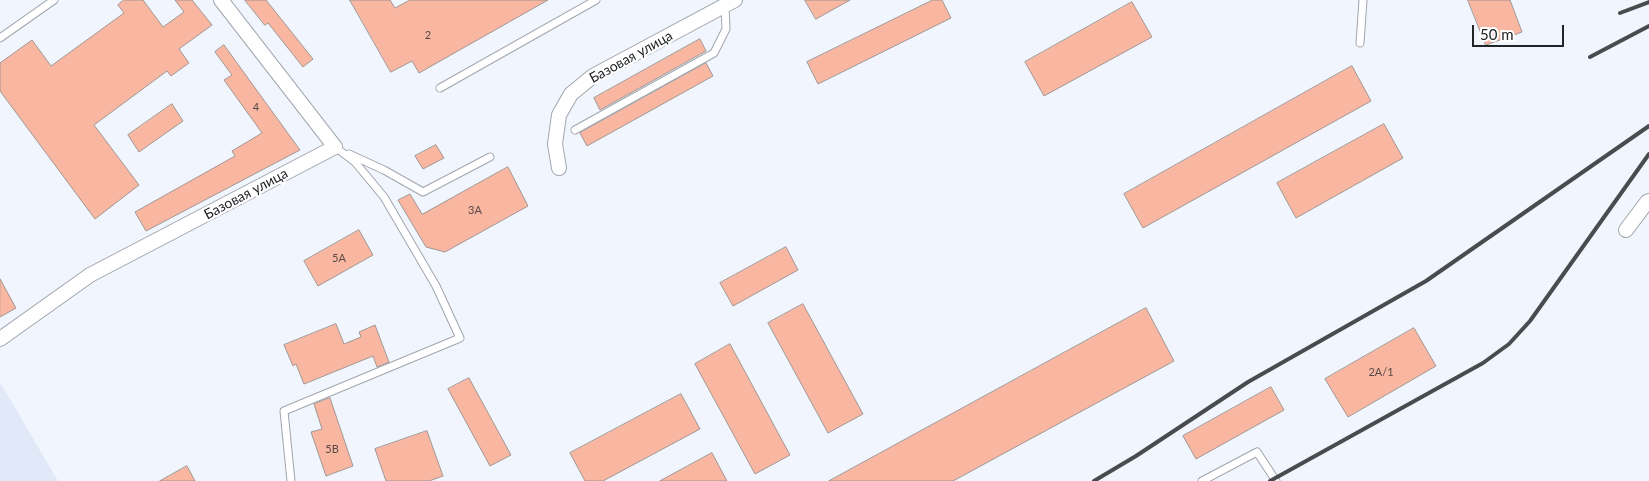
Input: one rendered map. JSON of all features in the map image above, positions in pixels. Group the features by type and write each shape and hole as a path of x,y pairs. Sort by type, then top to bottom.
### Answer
{"street":[{"path":"221,0 335,147"},
{"name":"Базовая улица","path":"559,168 555,144 559,115 571,94 593,76 730,3"},
{"name":"Базовая улица","path":"0,339 90,275 335,147"},
{"path":"1626,230 1649,201"}],"lane":[{"path":"0,38 54,0"},
{"path":"440,88 596,0"},
{"path":"1360,42 1363,0"},
{"path":"575,130 714,53 726,30 730,3"},
{"path":"335,147 384,170 423,192 490,157"},
{"path":"291,481 284,411 460,338 436,286 384,197 355,162 335,147"},
{"path":"1202,481 1257,452 1276,481"}],"shaded area":[{"path":"0,382 58,481 0,481"}],"building":[{"path":"124,0 143,0 163,27 184,12 175,0 192,0 212,25 179,49 189,63 171,76 167,71 94,125 139,185 95,219 0,91 0,63 32,40 51,66 124,13 118,5"},
{"path":"245,0 266,0 313,59 303,67 268,23 265,25"},
{"path":"350,0 390,0 395,8 410,0 548,0 419,73 412,61 391,72"},
{"path":"805,0 850,0 816,19"},
{"path":"933,0 942,0 951,18 818,84 807,62"},
{"path":"1468,0 1510,0 1522,32 1486,45"},
{"path":"1132,2 1152,37 1044,96 1025,62"},
{"path":"700,39 706,51 600,110 594,98"},
{"path":"224,45 300,150 146,231 135,212 235,156 232,151 262,133 224,80 232,75 215,52"},
{"path":"706,63 713,76 587,146 580,133"},
{"path":"1352,66 1371,101 1143,228 1124,194"},
{"path":"172,104 183,121 139,152 128,135"},
{"path":"1384,124 1403,158 1296,218 1277,183"},
{"path":"436,145 444,158 423,169 415,156"},
{"path":"508,167 528,206 445,252 426,247 398,200 410,194 422,214"},
{"path":"359,230 373,255 318,286 304,261"},
{"path":"786,247 798,270 733,306 720,283"},
{"path":"0,279 16,308 0,317"},
{"path":"803,304 863,414 828,433 768,323"},
{"path":"1146,308 1174,361 953,481 829,481"},
{"path":"336,324 344,344 361,337 359,332 375,325 389,362 377,367 373,356 304,384 296,364 293,366 284,345"},
{"path":"1414,328 1436,366 1348,417 1325,379"},
{"path":"730,344 790,455 755,474 695,364"},
{"path":"469,378 511,455 490,466 448,389"},
{"path":"1271,387 1284,410 1196,459 1183,436"},
{"path":"681,394 700,429 603,481 585,481 570,453"},
{"path":"330,398 353,466 326,476 311,432 322,429 314,404"},
{"path":"427,431 443,476 429,481 386,481 375,449"},
{"path":"712,453 727,481 660,481"},
{"path":"187,466 195,481 160,481"}],"railway":[{"path":"1620,13 1649,2"},
{"path":"1590,57 1649,26"},
{"path":"1094,481 1136,456 1248,382 1426,281 1649,126"},
{"path":"1270,481 1483,363 1509,344 1530,321 1649,154"}]}
